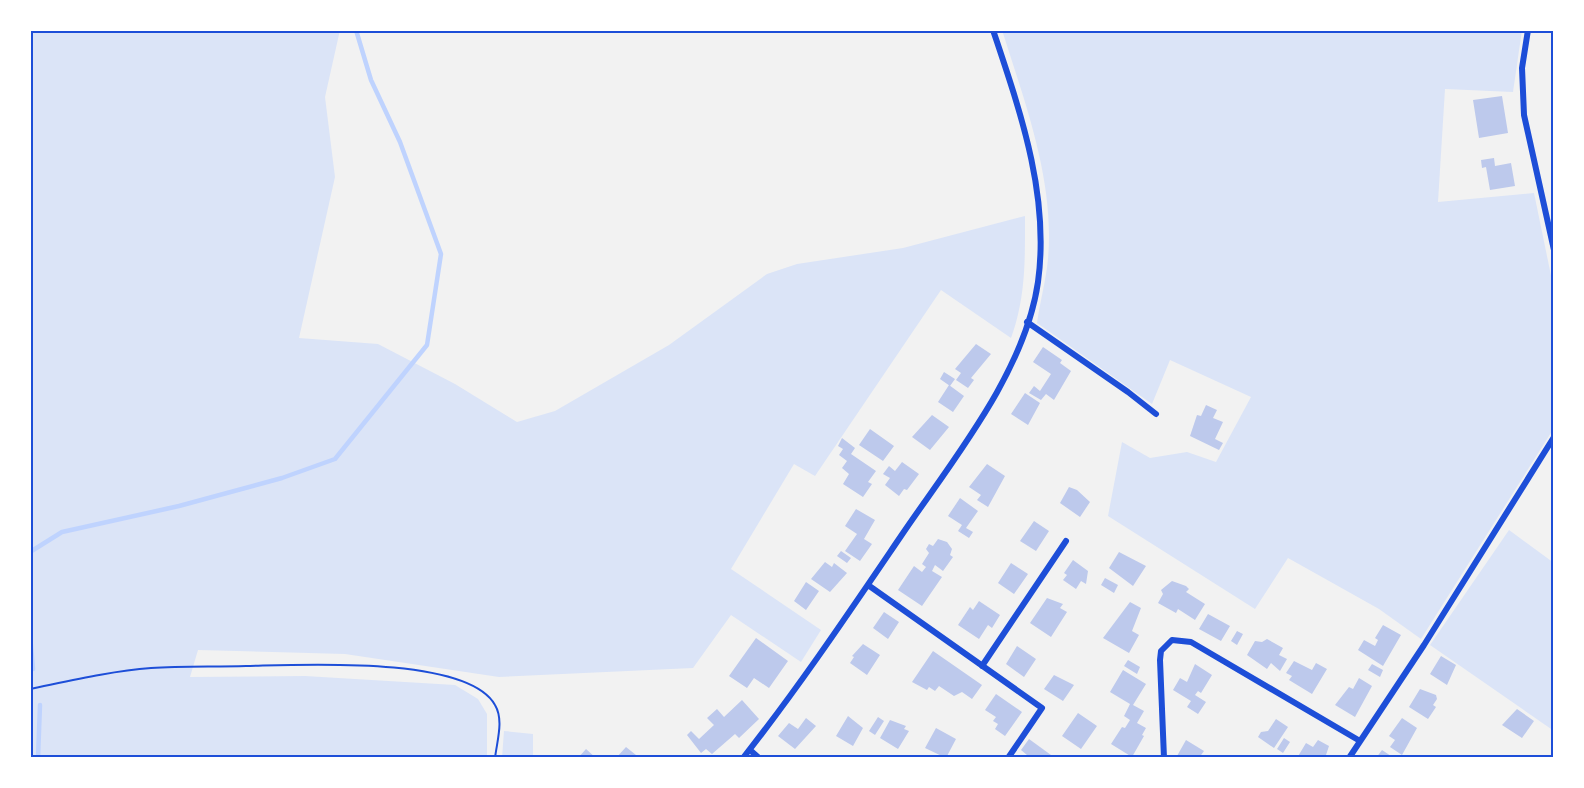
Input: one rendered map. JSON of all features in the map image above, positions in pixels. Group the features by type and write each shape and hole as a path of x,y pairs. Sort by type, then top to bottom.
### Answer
{"street":[{"path":"743,758 868,585 984,412 1010,364 1027,322 1038,282 1040,255 1038,196 1026,126 993,30"},
{"path":"1528,30 1522,68 1524,115 1554,250"},
{"path":"1027,322 1156,414"},
{"path":"1349,758 1424,645 1554,437"},
{"path":"982,666 1066,541"},
{"path":"868,585 1042,708 1008,758"},
{"path":"1164,758 1160,660 1161,651 1172,640 1191,642 1360,741"},
{"path":"750,750 759,758"}],"path":[{"path":"30,689 149,668 344,664 418,671 462,680 483,692 494,703 499,715 495,758"}],"shaded area":[{"path":"30,30 340,30 325,97 335,177 299,338 378,344 455,384 517,422 555,411 669,345 767,274 797,264 903,248 1025,216 1024,278 1016,323 1011,338 941,290 815,476 794,464 731,569 821,630 801,662 731,615 693,668 499,677 345,654 198,650 190,677 305,676 455,685 478,699 487,714 487,758 30,758"},
{"path":"1002,30 1522,30 1513,92 1445,89 1438,202 1534,193 1554,290 1554,428 1421,639 1379,609 1288,558 1255,609 1108,516 1122,442 1150,458 1187,452 1216,462 1251,397 1170,360 1152,404 1037,323 1048,259 1047,201 1043,172 1029,114"},
{"path":"1509,530 1554,563 1554,731 1430,645"},
{"path":"504,731 533,734 533,758 502,758"}],"building":[{"path":"1502,96 1508,133 1479,138 1473,100"},
{"path":"1494,158 1495,166 1511,163 1515,186 1490,190 1486,167 1482,168 1481,160"},
{"path":"976,344 991,354 971,378 974,380 968,388 956,380 961,373 955,369"},
{"path":"1043,347 1062,360 1060,363 1071,371 1054,400 1046,394 1041,400 1029,393 1034,386 1040,391 1051,374 1033,362"},
{"path":"944,372 955,379 950,386 940,379"},
{"path":"949,385 964,396 953,412 938,402"},
{"path":"1025,393 1040,403 1028,425 1011,414"},
{"path":"1206,405 1217,410 1213,418 1223,422 1215,439 1223,443 1219,450 1190,436 1197,415 1201,416"},
{"path":"932,415 949,427 930,450 912,437"},
{"path":"870,429 894,446 883,461 859,445"},
{"path":"842,438 855,448 851,454 876,471 868,482 872,484 863,497 843,484 849,474 842,468 847,461 839,455 843,449 838,446"},
{"path":"902,462 919,474 907,490 904,489 899,496 885,485 890,478 883,474 889,466 895,471"},
{"path":"987,464 1005,476 988,507 977,500 981,495 969,487"},
{"path":"1069,487 1077,490 1090,502 1080,517 1060,503"},
{"path":"960,498 978,511 966,528 973,532 969,538 958,531 962,525 948,516"},
{"path":"856,509 875,520 864,539 872,544 860,561 845,551 857,534 845,526"},
{"path":"1034,521 1049,531 1036,551 1020,541"},
{"path":"938,539 947,542 952,549 950,555 953,557 943,571 935,565 932,571 942,577 922,606 898,590 914,566 922,572 926,567 922,564 929,553 926,549 929,544 933,546"},
{"path":"841,551 851,558 847,563 837,556"},
{"path":"1119,552 1146,566 1133,586 1109,568"},
{"path":"1073,560 1088,571 1086,584 1081,581 1076,589 1063,580 1067,575 1064,573"},
{"path":"825,562 832,567 834,563 847,573 830,592 811,579"},
{"path":"1011,563 1028,574 1014,594 998,583"},
{"path":"1105,578 1118,585 1114,593 1101,585"},
{"path":"1172,581 1186,586 1189,589 1186,592 1205,604 1195,620 1178,609 1176,613 1158,603 1163,594 1161,590"},
{"path":"806,582 819,591 806,610 794,601"},
{"path":"1047,598 1063,604 1060,608 1067,612 1051,637 1030,623"},
{"path":"979,601 1000,615 992,628 988,625 979,639 958,625 970,607 973,610"},
{"path":"1130,602 1141,608 1132,631 1139,635 1129,653 1103,638"},
{"path":"884,612 899,622 888,639 873,628"},
{"path":"1208,614 1230,626 1221,641 1199,629"},
{"path":"1383,625 1401,635 1383,666 1358,650 1364,640 1375,646 1378,640 1375,638"},
{"path":"1237,631 1243,634 1237,645 1231,641"},
{"path":"756,638 788,661 769,688 754,678 747,688 729,676"},
{"path":"1267,639 1283,648 1279,655 1287,659 1280,671 1271,663 1267,669 1247,655 1255,641 1262,642"},
{"path":"863,644 880,655 867,675 850,663 854,657 852,656"},
{"path":"1017,646 1036,659 1024,677 1006,664"},
{"path":"933,651 982,685 972,699 962,692 954,696 939,686 935,691 929,687 927,690 912,682"},
{"path":"1441,656 1456,665 1447,685 1430,674"},
{"path":"1128,660 1140,667 1137,674 1124,666"},
{"path":"1294,661 1312,670 1316,663 1327,669 1312,694 1289,680 1292,676 1286,673"},
{"path":"1195,664 1212,675 1201,693 1198,691 1195,695 1206,702 1198,714 1187,707 1191,701 1173,690 1180,678 1187,682"},
{"path":"1372,664 1383,670 1380,677 1368,670"},
{"path":"1123,670 1146,684 1133,705 1144,711 1137,723 1146,728 1132,757 1111,744 1122,727 1125,728 1130,720 1124,716 1130,704 1110,692"},
{"path":"1054,675 1074,685 1063,701 1044,689"},
{"path":"1359,678 1372,686 1355,717 1335,705 1349,687 1353,689"},
{"path":"1420,689 1436,695 1437,699 1433,705 1436,707 1428,719 1409,707"},
{"path":"996,694 1022,712 1005,736 995,729 998,724 993,721 996,717 985,710"},
{"path":"742,700 759,719 739,738 735,734 712,754 706,749 701,753 687,735 691,731 699,739 714,725 707,718 717,709 724,717"},
{"path":"1517,709 1534,721 1522,738 1502,725"},
{"path":"1078,713 1097,726 1081,749 1062,736"},
{"path":"848,716 863,728 853,746 836,736"},
{"path":"878,717 884,721 875,735 869,731"},
{"path":"806,718 816,726 795,749 778,736 789,723 798,729"},
{"path":"1402,718 1417,728 1402,755 1390,747 1395,740 1389,736"},
{"path":"1276,719 1288,727 1274,748 1258,737 1261,732 1268,731"},
{"path":"890,720 906,726 904,729 909,731 898,749 880,738"},
{"path":"936,728 956,739 946,758 925,748"},
{"path":"1284,738 1290,742 1283,753 1277,749"},
{"path":"1029,739 1051,755 1049,758 1025,758 1027,755 1021,750"},
{"path":"1186,740 1204,751 1199,758 1177,756"},
{"path":"1318,740 1329,746 1326,755 1330,758 1297,758 1306,743 1313,747"},
{"path":"626,747 636,755 633,758 616,758"},
{"path":"586,749 596,758 578,758"},
{"path":"1382,750 1394,758 1376,758"}],"waterway":[{"path":"30,552 62,532 179,506 282,478 335,459 427,345 441,254 400,142 371,80 356,30"},
{"path":"30,635 33,669"},
{"path":"38,758 40,705"}]}
